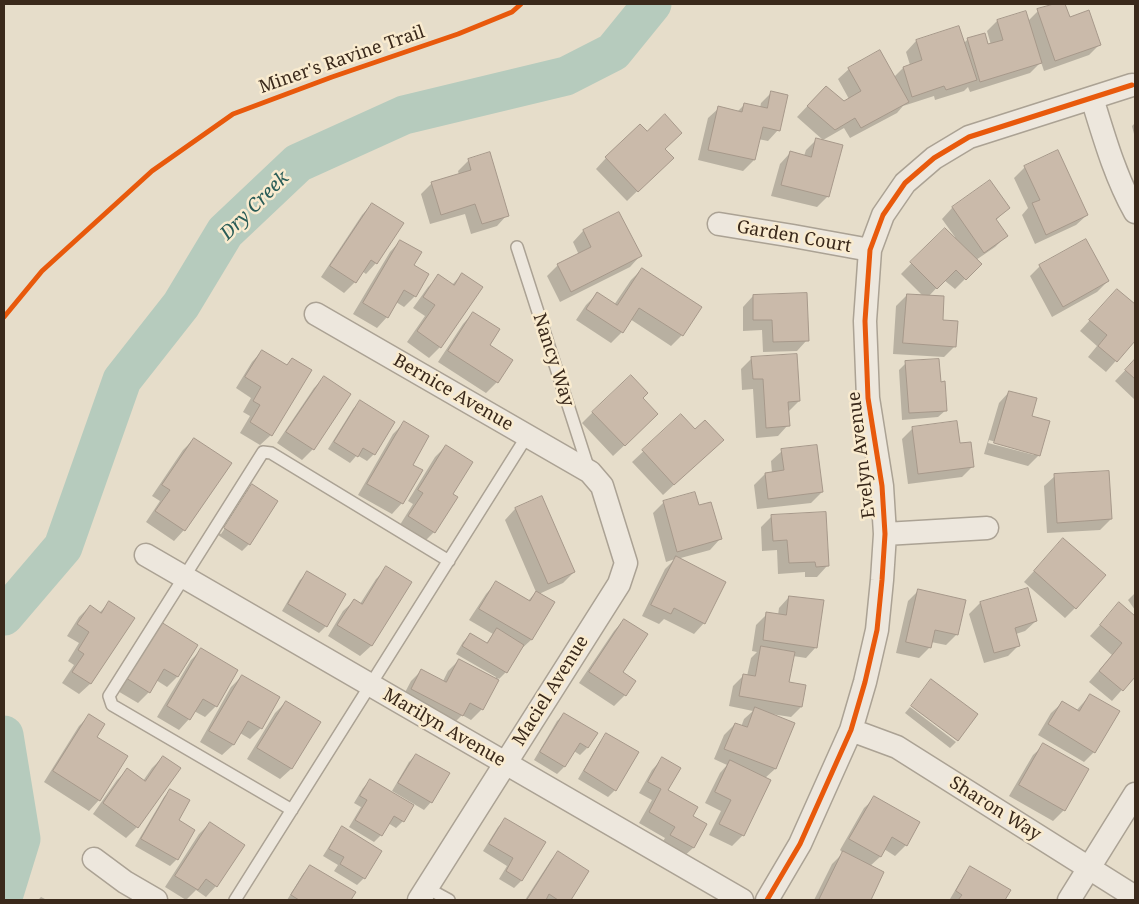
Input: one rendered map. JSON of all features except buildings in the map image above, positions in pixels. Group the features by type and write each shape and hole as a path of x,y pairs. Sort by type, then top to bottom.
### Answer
{"street":[{"name":"Evelyn Avenue","path":"767,900 800,844 851,730 877,630 885,534 882,486 868,398 865,360 865,321 870,250 883,215 905,183 934,158 969,138 1132,85"},
{"path":"1092,98 1108,151 1126,196 1135,212"},
{"name":"Garden Court","path":"719,224 870,250"},
{"name":"Bernice Avenue","path":"316,314 590,472"},
{"name":"Maciel Avenue","path":"424,894 619,584 626,563 602,486 590,472"},
{"path":"885,534 987,528"},
{"name":"Marilyn Avenue","path":"146,556 742,900"},
{"name":"Sharon Way","path":"851,730 897,747 1135,897"},
{"path":"1069,900 1135,794"},
{"path":"94,859 125,882 156,900"}],"lane":[{"name":"Nancy Way","path":"516,248 590,472"},
{"path":"235,900 527,436"},
{"path":"292,810 112,705 109,696 263,452 271,453 448,561"},
{"path":"424,894 449,900"}],"waterway":[{"name":"Dry Creek","path":"4,616 63,547 122,380 181,305 225,232 298,163 404,115 566,76 613,52 652,4"},
{"name":"Dry Creek","path":"4,735 21,839 4,894"}],"cycle path":[{"name":"Miner's Ravine Trail","path":"4,317 42,271 152,171 233,114 332,77 458,34 512,12 521,4"},
{"path":"767,900 800,844 851,730 877,630 885,534 882,486 868,398 865,321 870,250 883,215 905,183 934,158 969,137 1132,85"}]}
